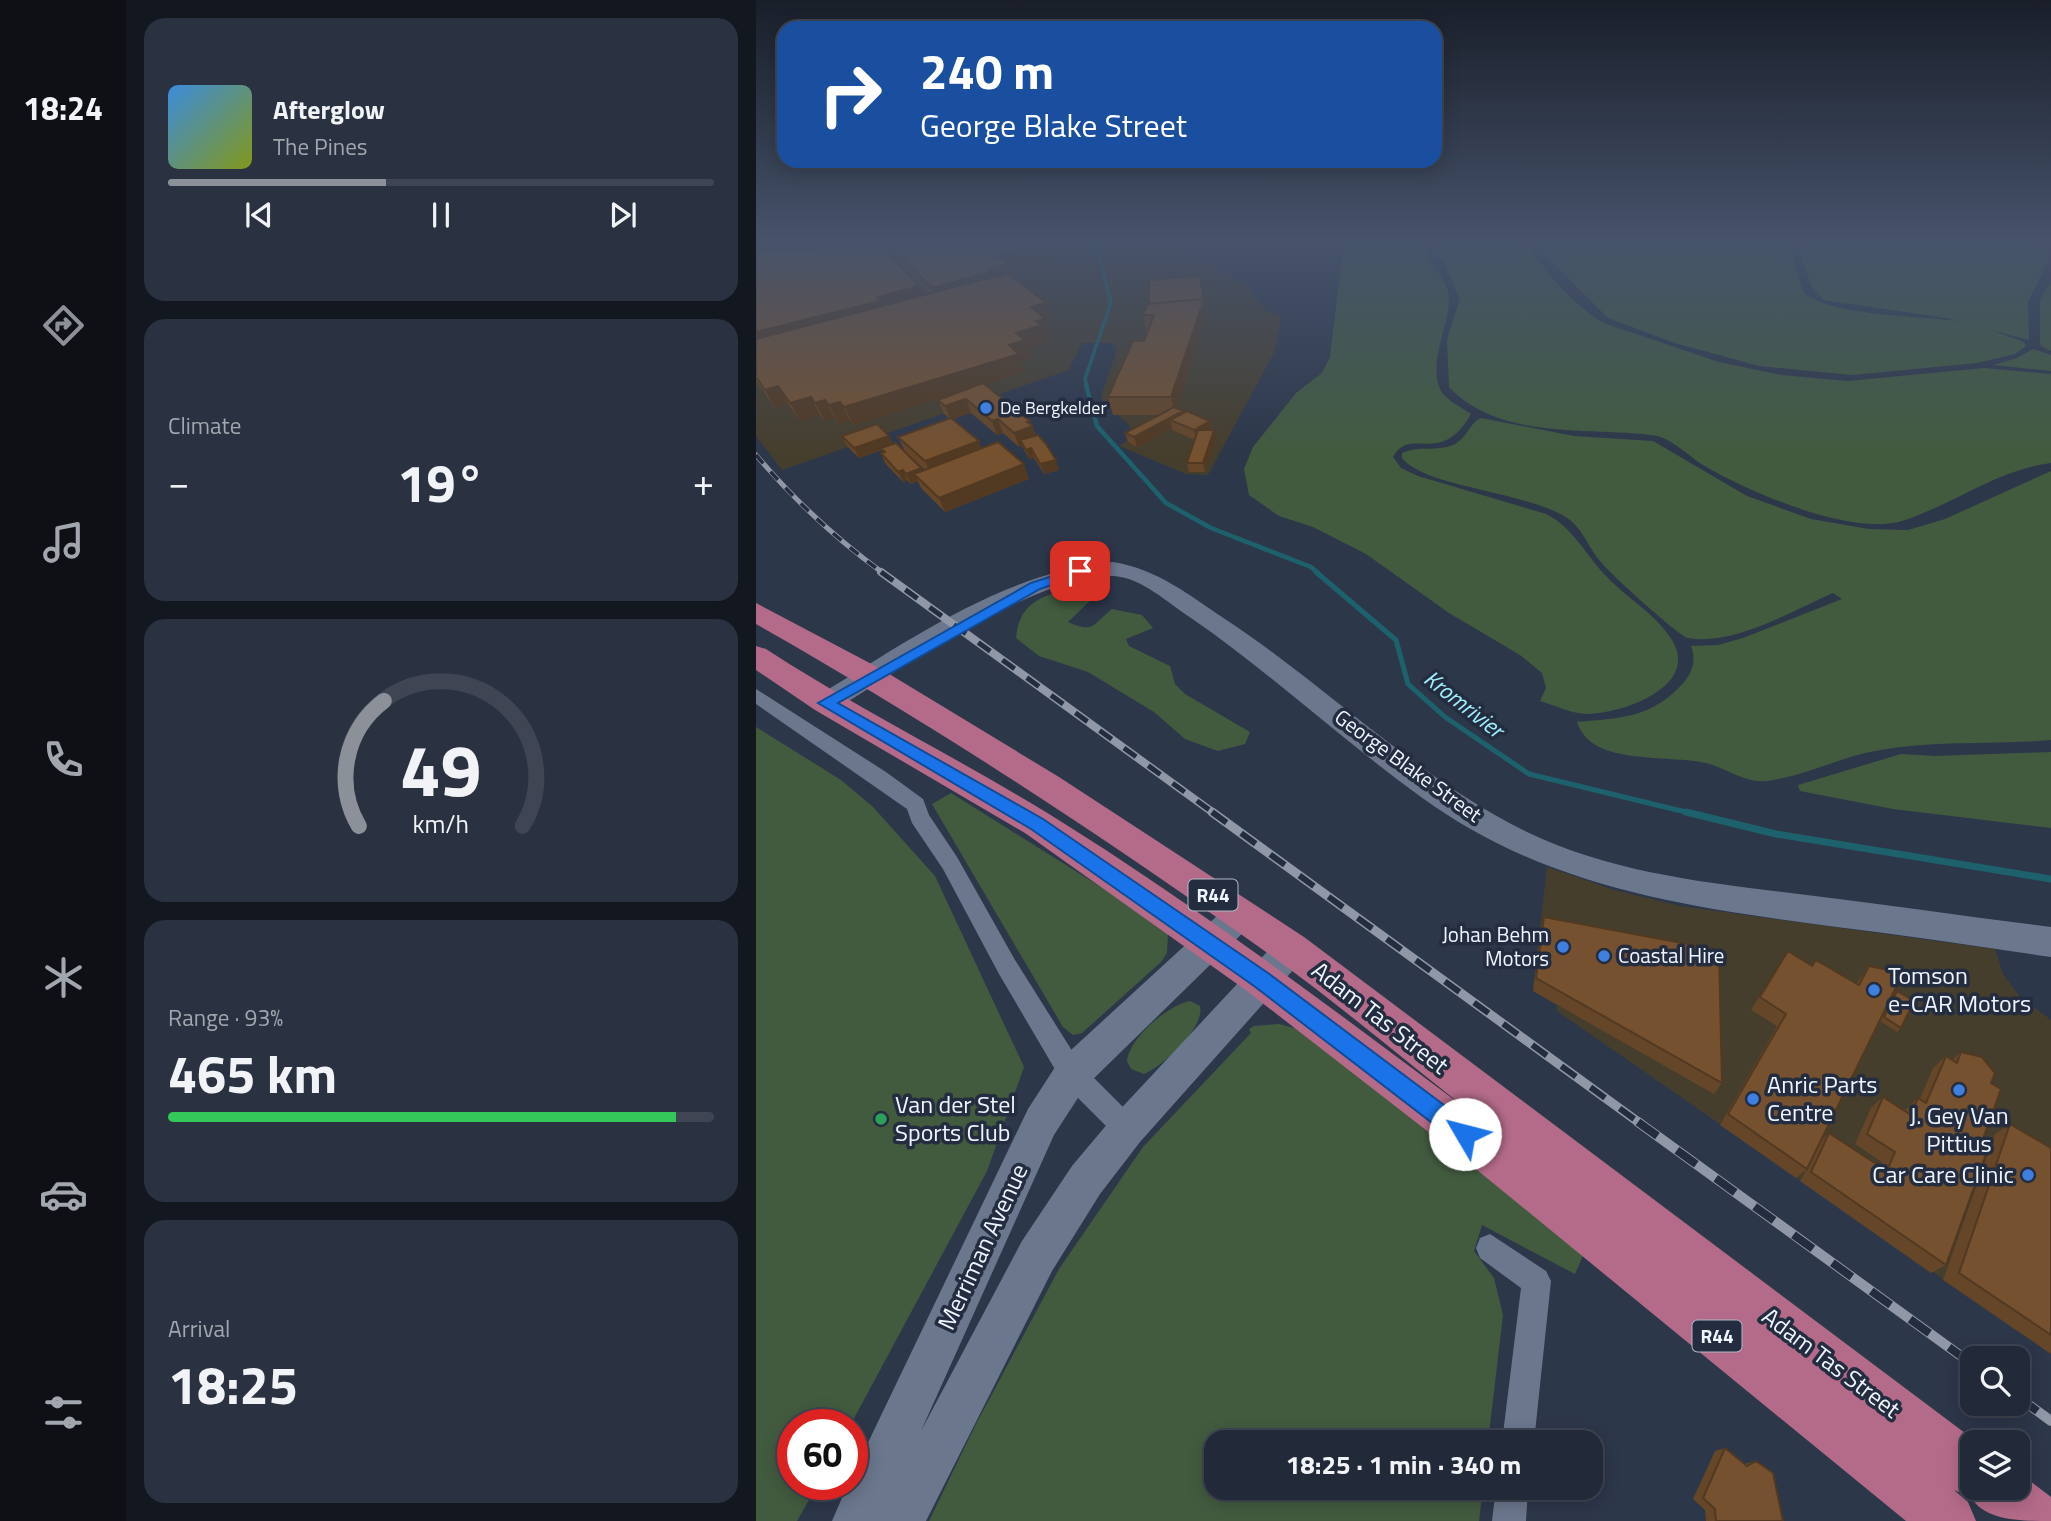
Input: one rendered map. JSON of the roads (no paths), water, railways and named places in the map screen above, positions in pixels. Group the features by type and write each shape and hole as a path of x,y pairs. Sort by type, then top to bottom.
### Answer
{"main road":[{"name":"Adam Tas Street","path":"756,612 871,676 1048,786 1241,914 1276,964 1486,1150 1949,1521"},
{"name":"Adam Tas Street","path":"756,656 826,703 1037,824 1209,945 1276,964 1960,1462"},
{"path":"2010,1500 2038,1521"}],"street":[{"name":"George Blake Street","path":"826,703 1051,579 1100,569 1130,572 1169,590 1226,629 1467,814 1552,855 1623,880 1702,895 2051,942"},
{"path":"756,695 879,776 916,805 919,817 950,863 1007,967 1072,1074 1127,1129"},
{"name":"Merriman Avenue","path":"856,1521 1041,1122 1072,1074 1241,914"},
{"path":"900,1521 1037,1256 1086,1180 1127,1129 1276,964"},
{"path":"1490,1248 1536,1281 1519,1430"},
{"path":"1509,1521 1512,1500"}],"waterway":[{"name":"Kromrivier","path":"1087,386 1085,379 1108,311"},
{"name":"Kromrivier","path":"1086,385 1097,426 1166,503 1211,528 1311,567 1318,573"},
{"name":"Kromrivier","path":"1316,572 1396,640 1408,684 1445,717 1529,774 1694,814"},
{"name":"Kromrivier","path":"1686,812 1776,834 2051,879"}],"railway":[{"path":"756,455 816,518 883,573"},
{"path":"881,572 1215,814"},
{"path":"1212,812 1641,1124"},
{"path":"1638,1122 1960,1355"},
{"path":"2030,1406 2051,1421"}],"place":[{"name":"De Bergkelder","path":"986,408"},
{"name":"Johan Behm Motors","path":"1563,947"},
{"name":"Coastal Hire","path":"1604,956"},
{"name":"Tomson e-CAR Motors","path":"1874,990"},
{"name":"J. Gey Van Pittius","path":"1959,1090"},
{"name":"Anric Parts Centre","path":"1753,1099"},
{"name":"Van der Stel Sports Club","path":"881,1119"},
{"name":"Car Care Clinic","path":"2028,1175"}]}
